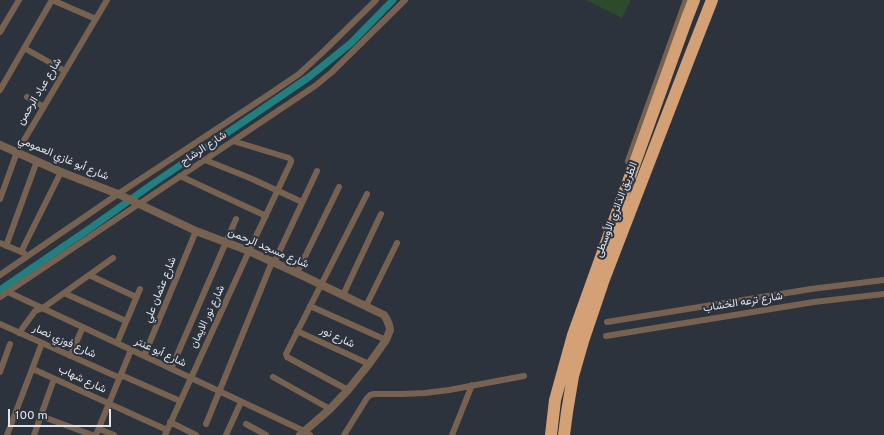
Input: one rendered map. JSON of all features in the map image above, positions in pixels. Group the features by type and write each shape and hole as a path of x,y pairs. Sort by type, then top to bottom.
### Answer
{"highway":[{"name":"الطريق الدائري الأوسطى","path":"551,435 555,400 573,335 694,0"},
{"name":"الطريق الدائري الأوسطى","path":"564,435 566,412 573,376 583,341 604,280 712,0"}],"street":[{"path":"0,32 19,0"},
{"path":"0,90 52,0 96,19"},
{"name":"شارع عباد الرحمن","path":"0,199 16,152 107,0"},
{"name":"شارع الرشاح","path":"0,274 299,74 376,0"},
{"name":"شارع الرشاح","path":"0,298 315,86 332,72 405,0"},
{"path":"546,435 557,372 568,333 687,0"},
{"path":"570,435 578,378 589,339 662,136 715,0"},
{"path":"24,48 65,71"},
{"path":"27,97 44,107"},
{"name":"شارع نور الايمان","path":"166,433 249,251 291,164 290,159 233,141"},
{"name":"شارع أبو غازي العمومي","path":"0,145 61,172 118,194"},
{"path":"205,160 250,178 302,202"},
{"path":"29,256 3,244 37,161"},
{"path":"206,424 273,262 317,171"},
{"path":"21,252 61,172"},
{"path":"180,176 266,216"},
{"path":"623,178 644,185"},
{"path":"297,273 339,187"},
{"name":"شارع مسجد الرحمن","path":"118,194 196,231 249,251 380,312 387,320 390,330 386,340"},
{"path":"348,390 286,356 286,353 367,194"},
{"path":"343,295 381,214"},
{"path":"171,369 236,220"},
{"name":"شارع عثمان علي","path":"144,356 196,231"},
{"path":"366,306 397,243"},
{"path":"19,333 35,311 43,308 113,258"},
{"path":"89,275 136,297"},
{"name":"شارع ترعه الخشاب","path":"607,322 811,289 884,280"},
{"path":"117,343 140,288"},
{"name":"شارع أبو عنتر","path":"8,292 219,391 304,434"},
{"path":"64,293 126,321"},
{"name":"شارع ترعه الخشاب","path":"606,336 814,302 884,294"},
{"path":"304,434 348,390 386,340 310,306"},
{"name":"شارع فوزي نصار","path":"0,324 70,356 180,401"},
{"path":"70,356 83,327"},
{"name":"شارع نور","path":"297,330 368,364"},
{"path":"8,435 42,343"},
{"path":"0,372 10,344"},
{"path":"96,435 131,350"},
{"name":"شارع شهاب","path":"32,369 109,404 166,433"},
{"path":"344,435 370,395 425,393 524,376"},
{"path":"274,377 330,409"},
{"path":"34,435 54,379"},
{"path":"452,435 472,385"},
{"path":"226,435 241,402"},
{"path":"41,416 92,435"},
{"path":"548,418 572,420"},
{"path":"170,422 196,435"},
{"path":"246,424 266,435"},
{"path":"99,429 114,435"}],"green space":[{"path":"586,0 631,0 622,18"}],"waterway":[{"path":"0,290 309,77 351,43 393,0"}]}
